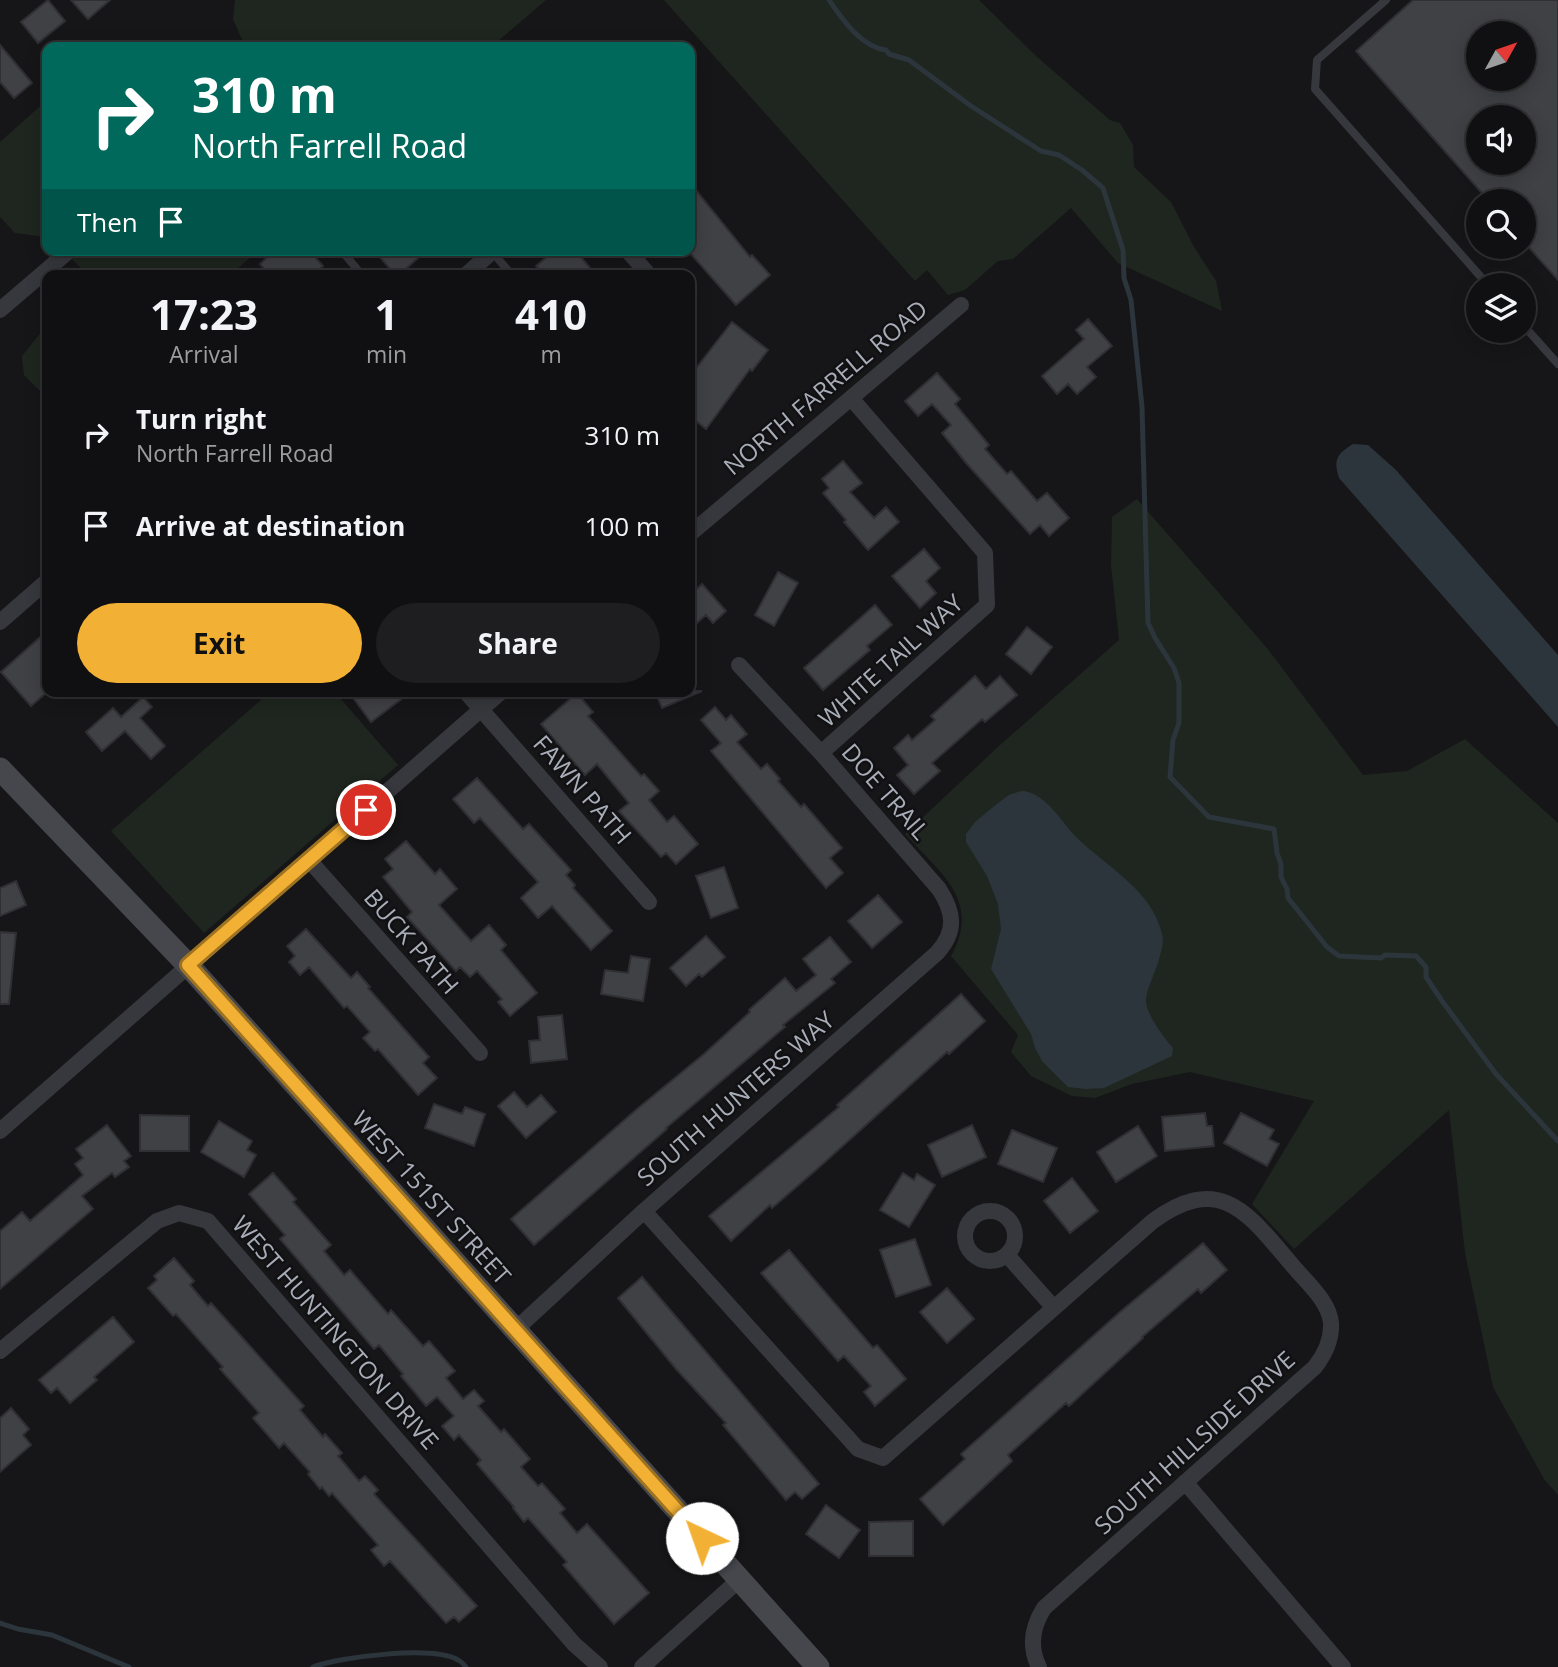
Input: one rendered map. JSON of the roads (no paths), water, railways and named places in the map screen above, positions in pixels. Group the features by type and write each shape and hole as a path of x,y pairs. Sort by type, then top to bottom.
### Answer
{"street":[{"path":"47,270 63,256"},
{"path":"472,270 487,256"},
{"path":"632,256 645,270"},
{"path":"0,310 42,274"},
{"name":"NORTH FARRELL ROAD","path":"695,530 961,305"},
{"name":"WHITE TAIL WAY","path":"821,754 987,605 985,553 850,398"},
{"path":"0,622 42,585"},
{"name":"DOE TRAIL","path":"739,665 939,889"},
{"name":"FAWN PATH","path":"470,697 649,902"},
{"path":"0,1131 495,697"},
{"name":"WEST 151ST STREET","path":"0,769 188,965 818,1667"},
{"name":"BUCK PATH","path":"309,860 480,1053"},
{"name":"SOUTH HUNTERS WAY","path":"515,1330 644,1211 945,945 952,914 939,889"},
{"name":"SOUTH HILLSIDE DRIVE","path":"644,1211 858,1449 883,1458 1166,1212 1179,1205 1204,1199 1220,1200 1239,1207 1252,1219 1322,1300 1331,1320 1330,1339 1325,1353 1315,1367 1044,1608 1036,1622 1032,1640 1034,1657 1040,1667"},
{"name":"WEST HUNTINGTON DRIVE","path":"0,1351 157,1221 179,1213 208,1221 574,1644 600,1667"},
{"path":"1007,1255 1054,1308"},
{"path":"1185,1482 1343,1667"},
{"path":"642,1667 740,1579"}],"lane":[{"path":"1386,0 1317,60 1315,89 1477,273"},
{"path":"346,256 358,270"},
{"path":"497,256 508,270"},
{"path":"1536,340 1558,365"}],"waterway":[{"path":"829,0 853,31 868,44 909,60 971,106 1041,151 1059,155 1103,188 1123,250 1124,278 1131,300 1142,407 1148,623 1174,668 1179,683 1179,723 1173,740 1170,777 1209,817 1274,829 1281,877 1288,898 1327,947 1339,956 1416,956 1426,967 1426,977 1442,1001 1496,1074 1558,1141"},
{"path":"0,1623 52,1635 129,1667"},
{"path":"313,1667 364,1656 408,1653 446,1656 466,1667"}]}
